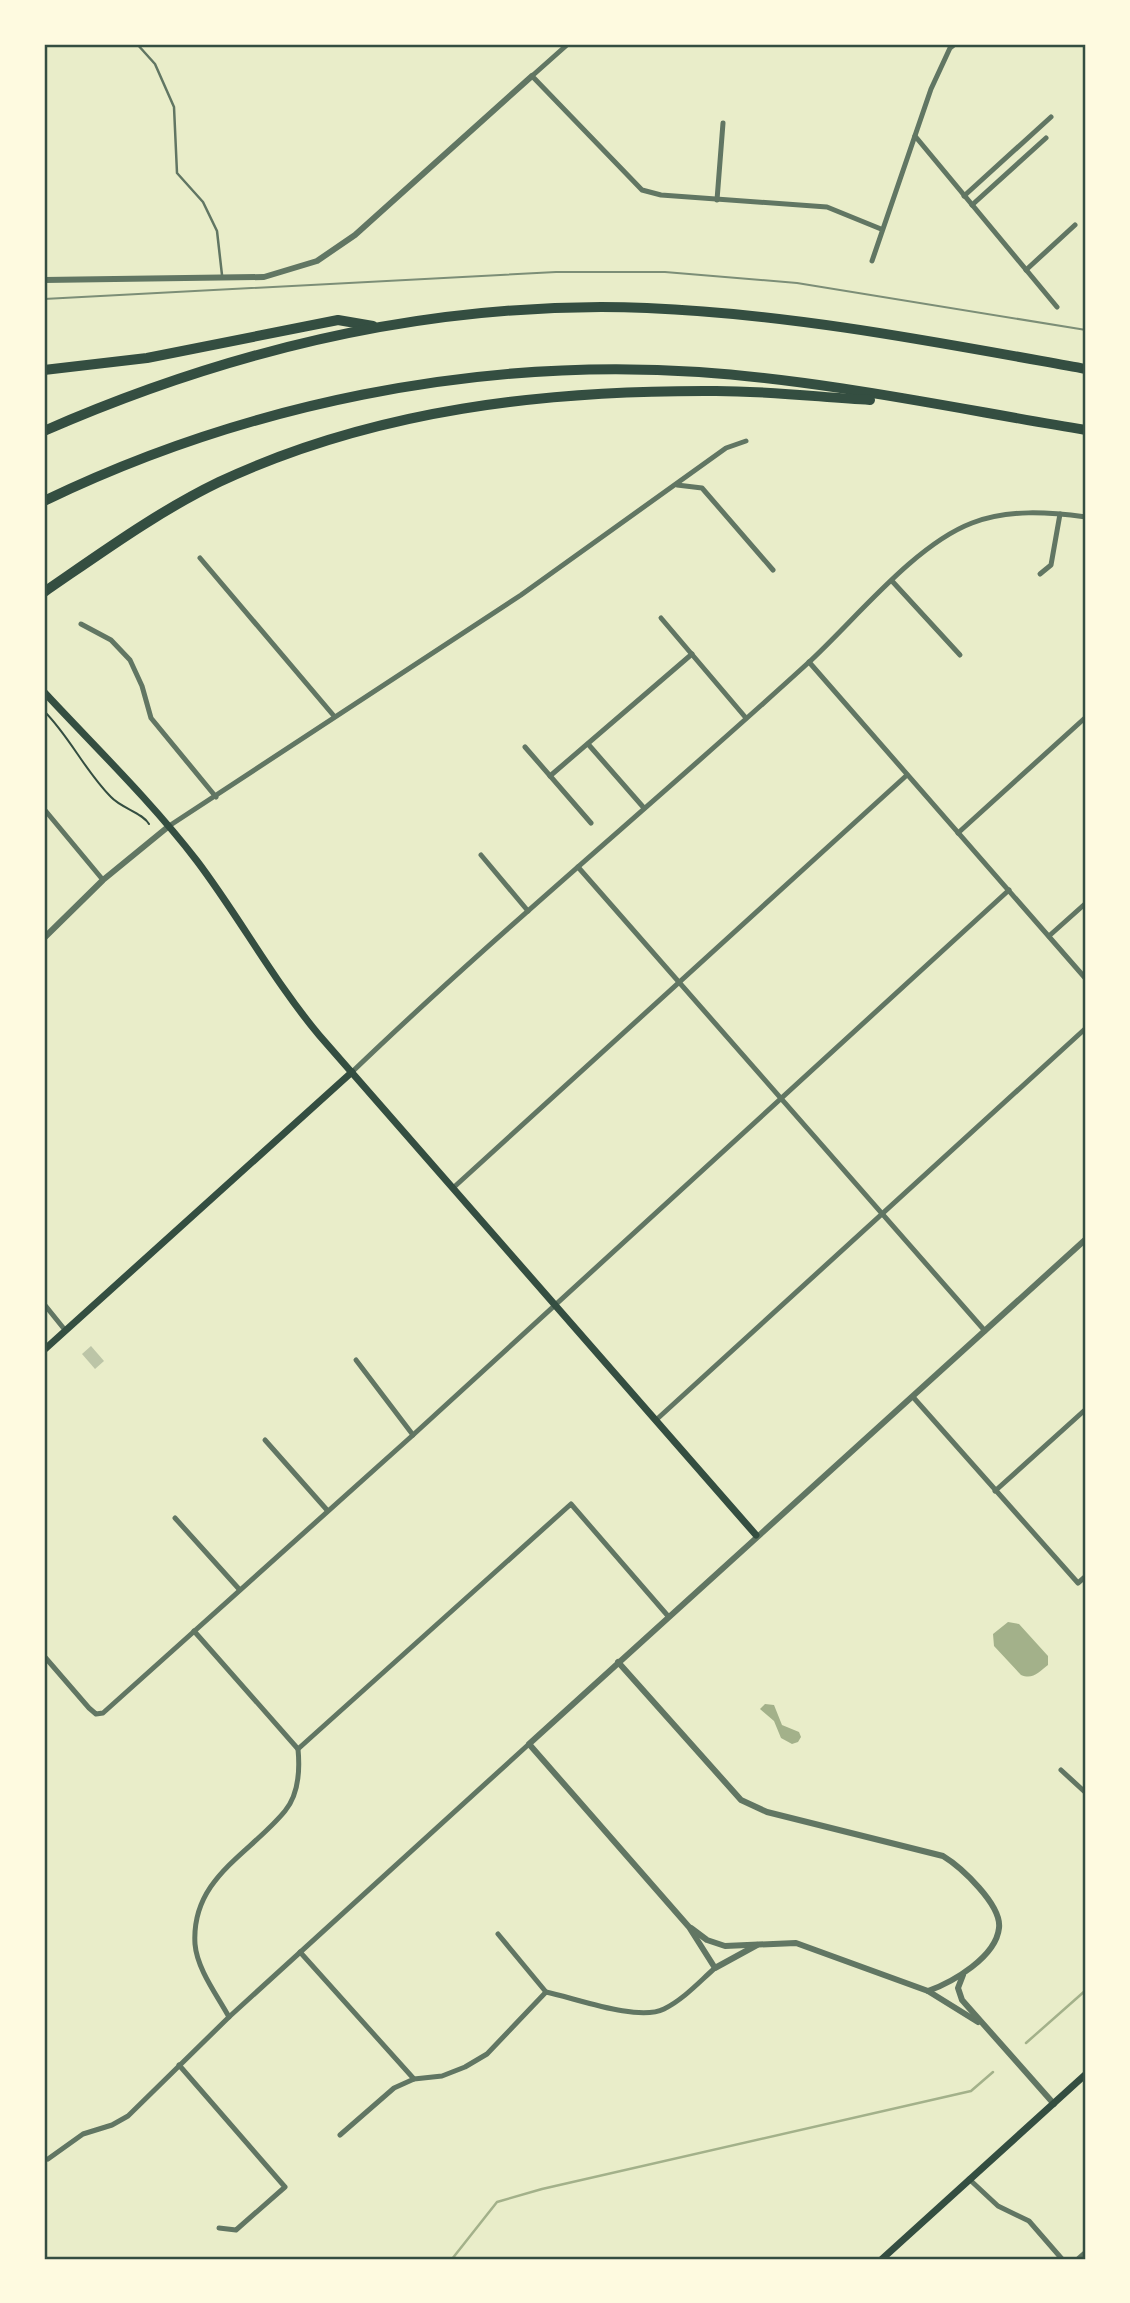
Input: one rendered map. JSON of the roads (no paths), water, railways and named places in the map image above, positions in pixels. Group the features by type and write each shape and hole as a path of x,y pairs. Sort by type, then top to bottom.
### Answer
{"highway":[{"path":"44,431 116,400 213,366 274,349 381,327 505,311 577,308 681,310 940,343 1086,369"},
{"path":"44,370 123,362 338,320 381,327"},
{"path":"44,501 144,458 233,427 362,395 456,380 574,370 700,372 808,384 1086,430"},
{"path":"44,592 157,516 218,483 289,452 348,432 426,413 512,402 626,393 718,391 925,403"}],"main road":[{"path":"44,692 169,826 225,902 275,979 352,1072 756,1535"},
{"path":"44,1350 352,1072"},
{"path":"882,2259 1086,2074"}],"street":[{"path":"44,280 264,277 294,270 336,249 355,235 568,44"},
{"path":"872,261 931,89 950,48 955,44"},
{"path":"532,76 637,187 654,194 827,207 881,229"},
{"path":"964,196 1051,117"},
{"path":"718,200 723,122"},
{"path":"915,136 1057,307"},
{"path":"972,205 1046,138"},
{"path":"1026,270 1075,225"},
{"path":"44,938 103,880 169,826 521,596 726,449 746,441"},
{"path":"677,485 702,488 773,570"},
{"path":"352,1072 528,911 809,662 892,580 936,543 971,523 1022,512 1086,517"},
{"path":"1040,574 1051,565 1060,514"},
{"path":"200,558 334,716"},
{"path":"892,580 960,655"},
{"path":"660,618 746,718"},
{"path":"81,624 111,640 130,660 142,686 151,718 216,797"},
{"path":"550,776 692,654"},
{"path":"809,662 1086,979"},
{"path":"958,833 1086,717"},
{"path":"588,744 644,808"},
{"path":"525,747 591,823"},
{"path":"453,1188 907,775"},
{"path":"44,809 103,880"},
{"path":"481,855 528,911"},
{"path":"578,867 985,1331"},
{"path":"44,1656 89,1708 96,1714 103,1713 413,1435 1009,890"},
{"path":"1049,936 1086,902"},
{"path":"656,1420 1086,1028"},
{"path":"48,2159 83,2134 112,2125 128,2116 229,2017 756,1535 1086,1240"},
{"path":"44,1304 65,1330"},
{"path":"356,1360 413,1435"},
{"path":"913,1397 1078,1583 1086,1576"},
{"path":"995,1491 1086,1409"},
{"path":"265,1440 327,1510"},
{"path":"299,1749 571,1504 668,1616"},
{"path":"176,1518 239,1589"},
{"path":"194,1631 299,1749 301,1771 286,1810 229,1863 209,1886 201,1903 195,1945 204,1972 229,2017"},
{"path":"618,1662 741,1800 767,1812 943,1856 959,1866 995,1910 1000,1926 993,1944 963,1975 928,1991"},
{"path":"529,1744 689,1927 716,1968"},
{"path":"1061,1770 1086,1793"},
{"path":"689,1927 707,1940 725,1946 796,1943 928,1991 978,2022"},
{"path":"498,1934 547,1992 640,2014 662,2010 680,1999 716,1968 757,1945"},
{"path":"300,1952 414,2079"},
{"path":"963,1975 958,1994 978,2022 1054,2104"},
{"path":"341,2135 394,2088 414,2079 442,2076 487,2054 547,1992"},
{"path":"179,2065 285,2187 236,2230 219,2228"},
{"path":"969,2179 998,2206 1029,2221 1062,2259"},
{"path":"1078,2259 1086,2252"}],"lane":[{"path":"137,44 155,64 174,107 177,173 203,202 217,231 222,278"}],"waterway":[{"path":"1026,2043 1086,1990"},
{"path":"452,2259 497,2202 542,2189 971,2091 993,2072"}],"tram line":[{"path":"44,299 556,272 665,272 797,283 1086,330"}]}
